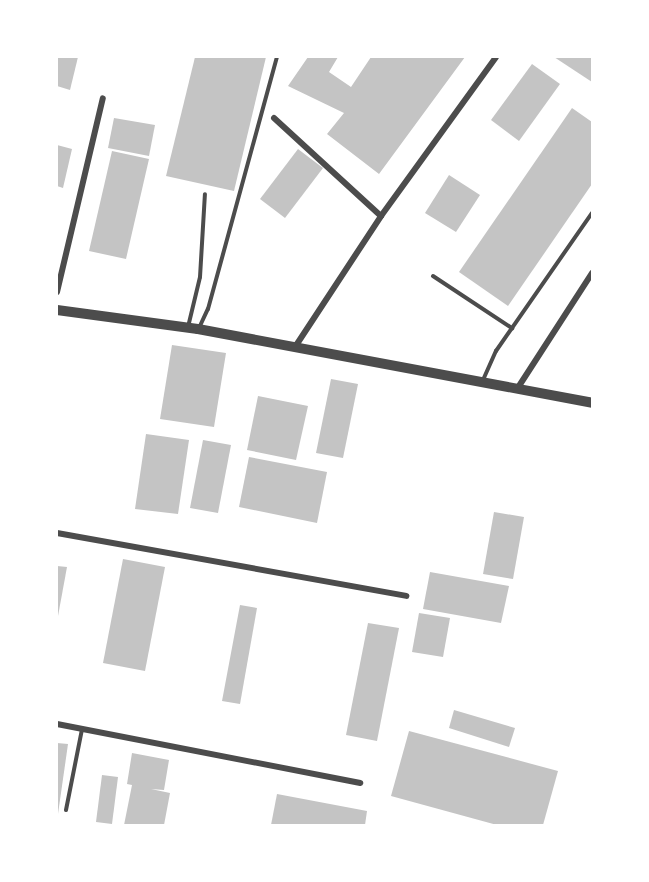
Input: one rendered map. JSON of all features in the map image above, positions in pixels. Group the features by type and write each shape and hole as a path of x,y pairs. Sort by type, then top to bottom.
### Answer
{"street":[{"path":"295,347 381,216 496,57"},
{"path":"57,292 103,98"},
{"path":"274,118 381,216"},
{"path":"519,386 592,273"},
{"path":"57,310 193,328 519,386 592,403"},
{"path":"57,533 406,596"},
{"path":"57,724 360,783"}],"lane":[{"path":"193,328 208,309 277,57"},
{"path":"193,328 200,277 205,194"},
{"path":"483,380 512,328 592,213"},
{"path":"434,276 512,328"},
{"path":"66,810 82,729"}],"building":[{"path":"57,57 78,57 70,90 57,86"},
{"path":"195,57 266,57 234,191 166,176"},
{"path":"308,57 338,57 329,72 351,87 371,57 465,57 379,174 327,134 344,113 288,86"},
{"path":"554,57 592,57 592,82"},
{"path":"532,64 560,84 519,141 491,120"},
{"path":"572,108 592,122 592,184 508,306 459,272"},
{"path":"114,118 155,125 149,156 108,148"},
{"path":"57,145 72,149 63,188 57,186"},
{"path":"298,149 323,168 285,218 260,199"},
{"path":"112,151 149,159 126,259 89,251"},
{"path":"449,175 480,195 456,232 425,213"},
{"path":"172,345 226,353 214,427 160,419"},
{"path":"331,379 358,384 343,458 316,453"},
{"path":"258,396 308,406 296,460 247,450"},
{"path":"146,434 189,440 178,514 135,509"},
{"path":"203,440 231,445 218,513 190,508"},
{"path":"249,457 327,472 317,523 239,507"},
{"path":"494,512 524,517 513,579 483,574"},
{"path":"123,559 165,567 145,671 103,663"},
{"path":"57,566 67,567 58,616 57,616"},
{"path":"430,572 509,586 501,623 423,609"},
{"path":"240,605 257,608 240,704 222,701"},
{"path":"419,613 450,618 443,657 412,652"},
{"path":"368,623 399,628 377,741 346,735"},
{"path":"454,710 515,728 509,747 449,728"},
{"path":"409,731 558,771 543,825 497,825 391,796"},
{"path":"57,743 68,744 58,814 57,814"},
{"path":"132,753 169,760 164,790 151,789 170,793 164,825 124,825 132,785 127,784"},
{"path":"102,775 118,777 112,824 96,822"},
{"path":"277,794 367,811 365,825 271,825"}]}
